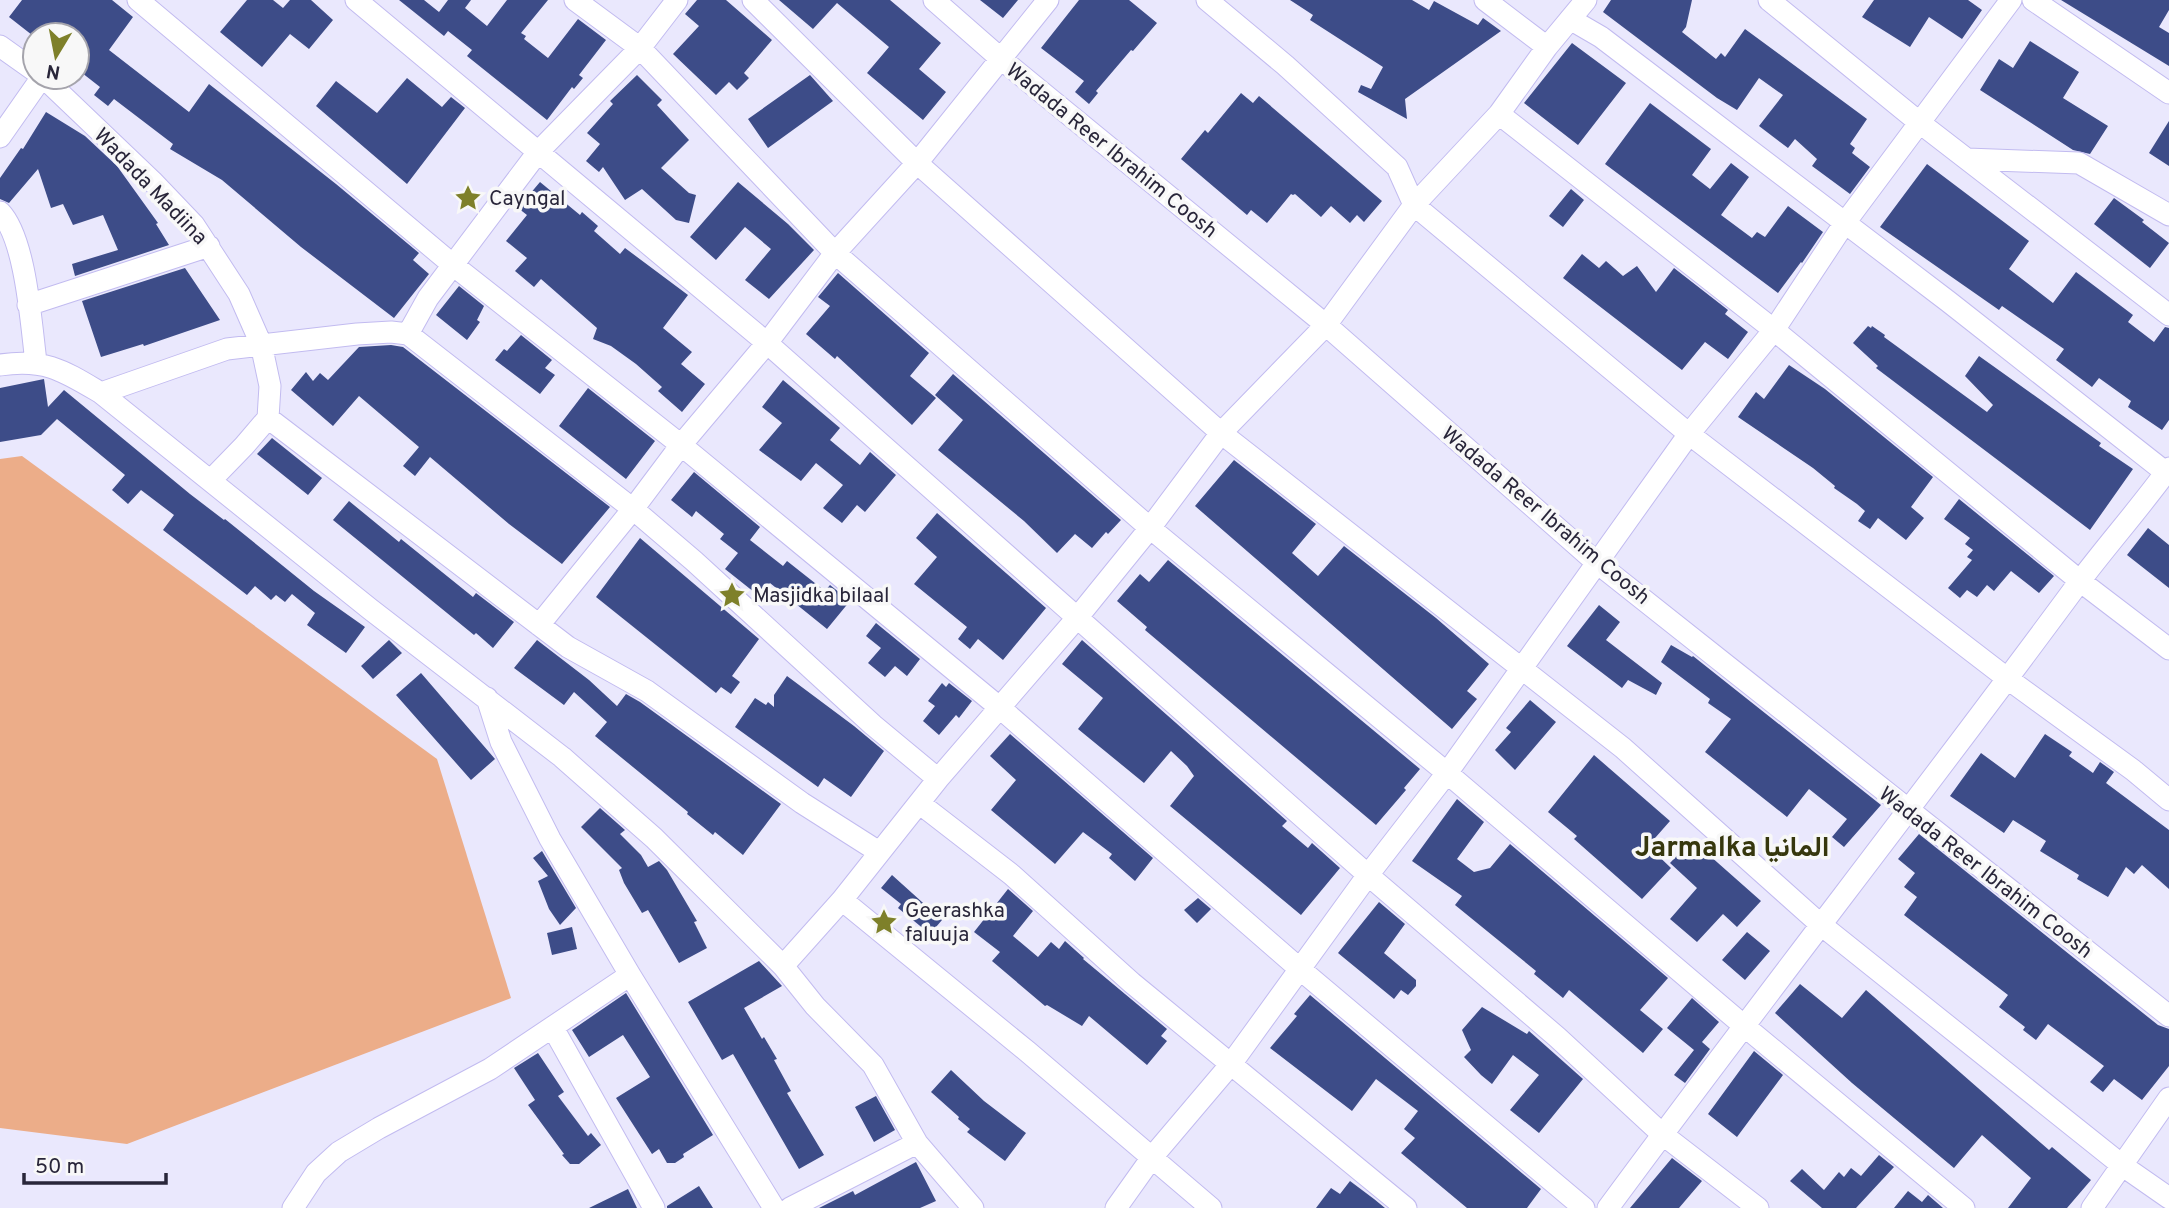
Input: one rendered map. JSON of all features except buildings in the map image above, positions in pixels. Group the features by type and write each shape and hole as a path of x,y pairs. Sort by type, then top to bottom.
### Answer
{"street":[{"path":"138,0 453,265 681,445 999,707 1301,970 1584,1208"},
{"path":"356,0 767,342 1368,875 1557,1037 1662,1134 1758,1208"},
{"path":"575,0 640,48 835,253 1150,528 1447,773 1743,1025 1964,1208"},
{"path":"408,334 428,298 538,152 640,48 677,0"},
{"path":"753,0 917,163 1221,433 1623,748 1820,925 2123,1166 2169,1198"},
{"name":"Wadada Reer Ibrahim Coosh","path":"933,0 1325,325 1596,562 2169,1016"},
{"path":"539,625 681,445 767,342 835,253 917,163 1048,0"},
{"path":"1207,0 1397,167 1414,205 1689,434 2169,800"},
{"path":"1485,0 1547,47"},
{"path":"783,966 842,900 938,779 1077,618 1150,528 1221,433 1325,325 1414,205 1499,114 1547,47 1586,0"},
{"path":"1769,0 1920,123 2167,307"},
{"path":"1116,1208 1153,1156 1231,1064 1368,875 1447,773 1689,434 1774,330 1844,224 2011,0"},
{"path":"2033,0 2169,93"},
{"path":"1570,19 1601,37 2168,472 2080,581 1743,1025 1608,1208"},
{"path":"0,46 21,61"},
{"path":"0,137 33,91"},
{"name":"Wadada Madiina","path":"58,91 152,181 194,225 209,246 239,294 261,344 270,386 268,418"},
{"path":"1499,114 1774,330 2080,581 2169,649"},
{"path":"1967,159 2079,163 2169,215"},
{"path":"0,212 13,233 28,305 36,362"},
{"path":"28,305 209,246"},
{"path":"101,393 227,349 357,334 408,334 633,509 873,725 938,779"},
{"path":"0,365 36,362 69,374 101,393 370,609 562,757 625,811 783,966 815,1006 873,1065 917,1143 973,1208"},
{"path":"211,480 268,418 579,654 647,691 802,803 879,852"},
{"path":"486,698 501,742 538,815 630,975 774,1208"},
{"path":"919,803 1012,876 1132,983 1406,1208"},
{"path":"842,900 1153,1156 1211,1208"},
{"path":"293,1208 316,1173 340,1152 379,1128 490,1069 630,975"},
{"path":"553,1028 654,1208"},
{"path":"2092,1208 2169,1098"},
{"path":"790,1208 917,1143"}],"shaded area":[{"path":"22,456 437,759 511,998 127,1144 0,1128 0,459"}],"place":[{"name":"Cayngal","path":"468,198"},
{"name":"Masjidka bilaal","path":"732,595"},
{"name":"Geerashka faluuja","path":"884,922"}],"district":[{"name":"Jarmalka المانيا","path":"1732,846"}]}
